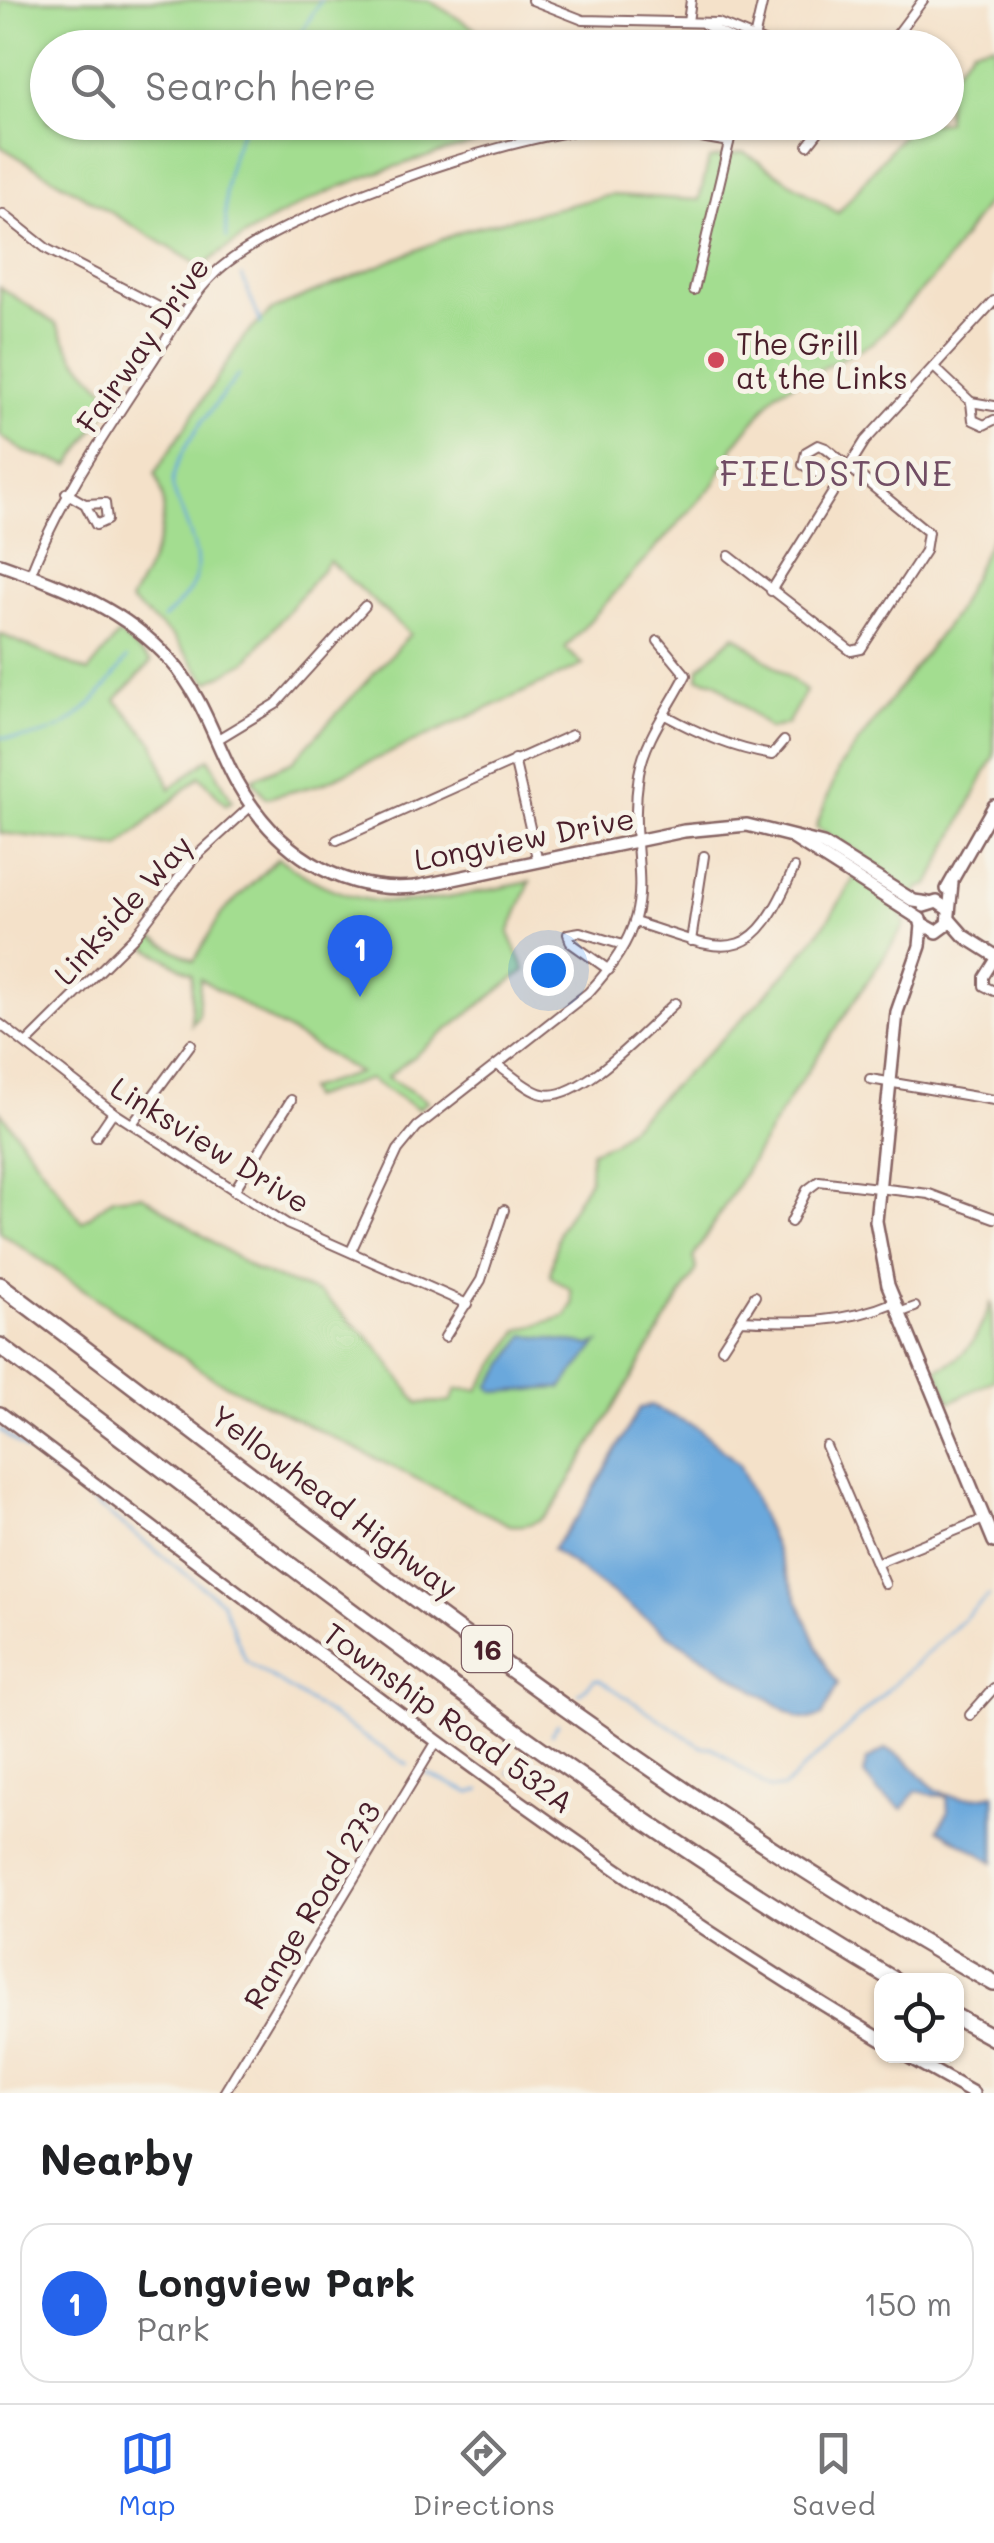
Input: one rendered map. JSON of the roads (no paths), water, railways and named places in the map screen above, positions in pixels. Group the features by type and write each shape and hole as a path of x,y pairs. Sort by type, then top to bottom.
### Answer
{"highway":[{"name":"Yellowhead Highway","path":"0,1285 611,1741 830,1886 994,1983"},
{"name":"16","path":"0,1346 518,1734 732,1881 883,1973"},
{"path":"964,2021 994,2038"}],"street":[{"path":"532,0 582,20 688,22 714,30"},
{"path":"688,22 691,0"},
{"path":"756,30 763,0"},
{"path":"900,30 923,0"},
{"path":"704,25 718,23 738,30"},
{"name":"Fairway Drive","path":"30,575 66,493 176,316 213,275 264,238 452,162 544,140"},
{"name":"Fairway Drive","path":"715,140 729,142"},
{"path":"808,145 812,140"},
{"path":"694,290 729,142"},
{"path":"4,214 47,249 176,316"},
{"path":"770,590 846,467 994,301"},
{"path":"935,368 970,402 994,406"},
{"path":"970,402 973,420 984,424 994,420"},
{"path":"729,556 852,651 861,649 925,551 928,532 826,448 818,446 806,452 803,464 836,484"},
{"path":"66,493 85,504"},
{"name":"Longview Drive","path":"0,564 87,597 141,631 182,674 252,806 284,844 324,872 349,882 402,888 538,864 713,825 780,830 823,844 914,901 930,903 949,915"},
{"path":"218,739 276,704 365,606"},
{"path":"352,1249 398,1150 417,1127 609,970 623,946 634,922 643,880 640,771 686,669 658,641"},
{"path":"665,714 710,739 746,750 772,754 784,741"},
{"path":"338,840 572,735"},
{"path":"514,759 538,864"},
{"name":"Linkside Way","path":"27,1043 135,936 193,860 252,806"},
{"path":"994,806 952,884 930,903 921,922 920,946 896,1012 876,1188 880,1258 994,1542"},
{"name":"Longview Drive","path":"780,830 921,922 939,932 964,936"},
{"path":"692,941 704,856"},
{"path":"634,922 719,949 738,948 758,932 778,905 794,868"},
{"path":"920,946 939,932 949,915 952,884"},
{"path":"949,915 964,936 994,958 984,977 984,986 994,991"},
{"path":"609,970 571,943 568,934 580,932 623,946"},
{"path":"497,1065 542,1094 566,1093 596,1074 674,1003"},
{"name":"Linksview Drive","path":"0,1024 113,1112 287,1224 352,1249 467,1304"},
{"path":"132,1124 190,1044"},
{"path":"870,1079 994,1100"},
{"path":"234,1191 291,1100"},
{"path":"96,1137 113,1112"},
{"path":"791,1222 807,1190 819,1180 929,1194 994,1218"},
{"path":"446,1336 490,1259 504,1210"},
{"path":"722,1348 755,1296"},
{"path":"740,1320 821,1321 915,1307"},
{"name":"Township Road 532A","path":"0,1413 436,1741 651,1894 874,2035"},
{"path":"826,1446 884,1584"},
{"path":"876,1564 984,1519"},
{"path":"970,1714 994,1688"},
{"name":"Range Road 273","path":"224,2093 436,1741"},
{"path":"919,2063 973,2093"}],"water":[{"path":"525,1335 598,1343 561,1388 495,1392 489,1387"},
{"path":"651,1406 697,1427 739,1464 826,1666 838,1684 822,1716 798,1718 667,1634 552,1549 579,1515 640,1408"},
{"path":"886,1749 900,1756 939,1791 970,1797 994,1794 994,1862 938,1829 948,1813 947,1797 916,1791 903,1809 879,1793 864,1775 866,1761"}],"waterway":[{"path":"303,30 321,0"},
{"path":"227,238 227,179 239,140"},
{"path":"242,276 261,324"},
{"path":"163,619 187,594 197,561 174,491 174,474 198,428 239,374"},
{"path":"0,737 42,735 59,728 89,706 127,658"},
{"path":"0,1430 222,1602 246,1661 408,1765"},
{"path":"579,1694 595,1679 600,1680 702,1747 712,1747 768,1788 783,1788 989,1595"},
{"path":"551,1734 558,1724"},
{"path":"509,1773 518,1765 528,1768"},
{"path":"427,1774 471,1793 480,1790"}],"place":[{"name":"The Grill at the Links","path":"716,360"},
{"name":"Longview Park","path":"360,997"}],"district":[{"name":"FIELDSTONE","path":"837,472"}]}
